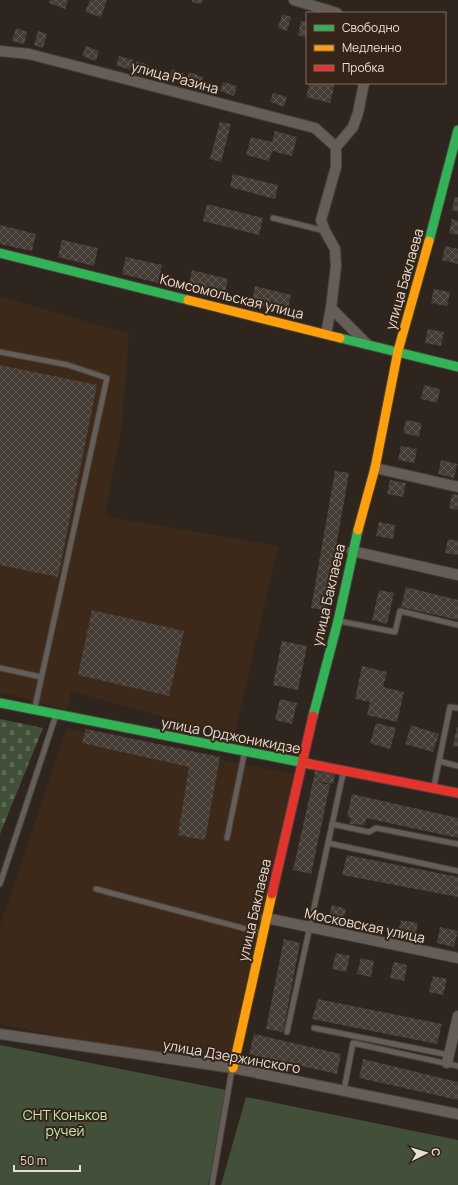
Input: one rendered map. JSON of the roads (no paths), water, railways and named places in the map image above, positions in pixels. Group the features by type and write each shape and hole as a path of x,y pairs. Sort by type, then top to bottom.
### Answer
{"street":[{"path":"294,0 334,12"},
{"name":"улица Разина","path":"0,51 29,54 315,128 336,147"},
{"path":"326,334 332,308 336,266 335,249 321,220 336,167 336,147 353,127 358,113 364,84"},
{"name":"улица Баклаева","path":"233,1068 301,762 338,621 352,551 375,468 398,351 455,162 458,130"},
{"name":"Комсомольская улица","path":"0,253 458,367"},
{"path":"332,308 367,344"},
{"path":"375,468 458,487"},
{"path":"352,551 458,575"},
{"name":"улица Орджоникидзе","path":"0,703 458,794"},
{"name":"Московская улица","path":"266,918 458,958"},
{"path":"448,1059 458,1016"},
{"name":"улица Дзержинского","path":"0,1034 233,1068 458,1114"}],"lane":[{"path":"273,218 325,231"},
{"path":"0,352 68,365 108,378 34,710"},
{"path":"338,621 395,632 400,611 458,625"},
{"path":"0,668 41,677"},
{"path":"433,789 450,707 458,708"},
{"path":"0,884 56,715"},
{"path":"227,838 244,752"},
{"path":"439,761 458,766"},
{"path":"287,1032 344,771"},
{"path":"332,824 369,832 376,828 458,844"},
{"path":"328,843 458,871"},
{"path":"96,889 262,934"},
{"path":"314,1028 448,1059 458,1066"},
{"path":"344,1090 353,1043 448,1059"},
{"path":"212,1185 233,1068"}],"park label":[{"name":"СНТ Коньков ручей","path":"65,1122"}]}
